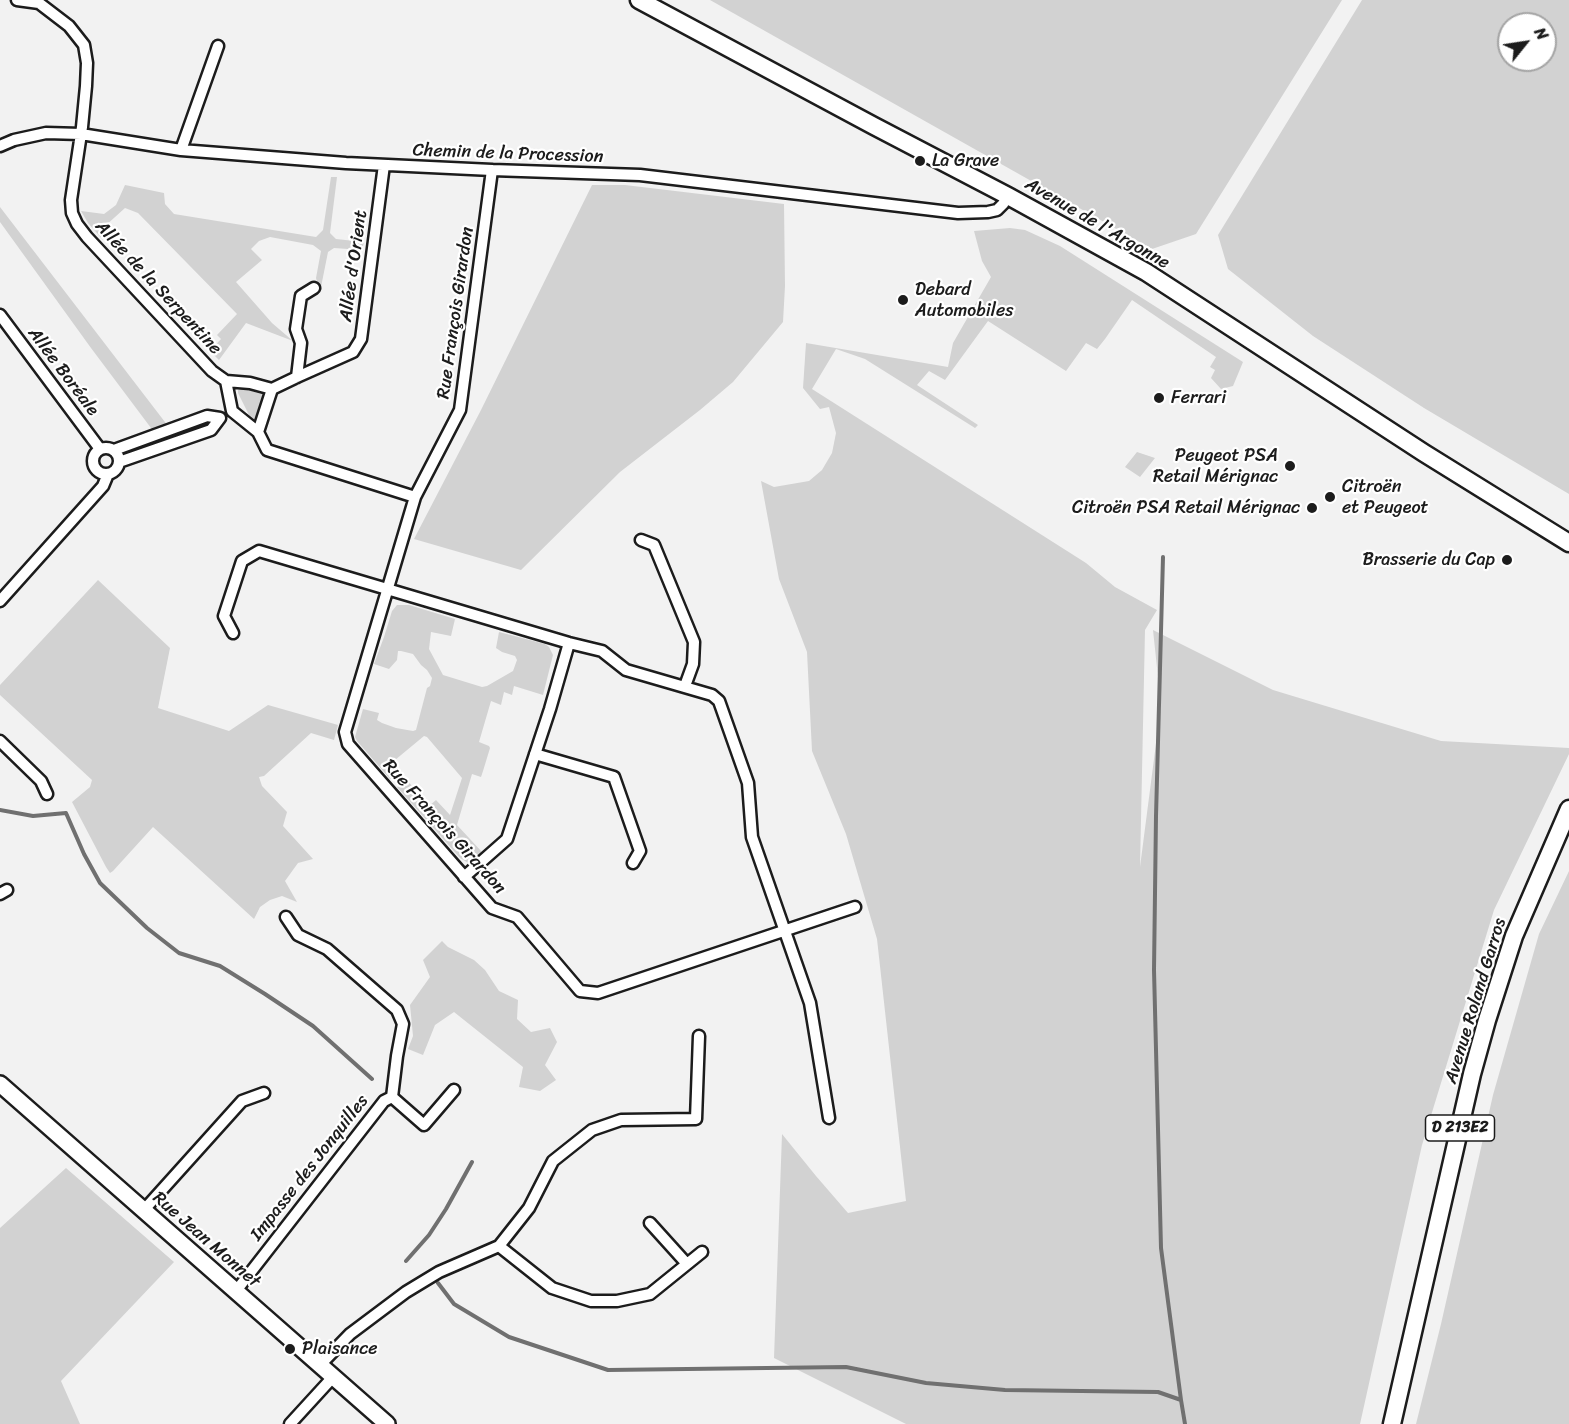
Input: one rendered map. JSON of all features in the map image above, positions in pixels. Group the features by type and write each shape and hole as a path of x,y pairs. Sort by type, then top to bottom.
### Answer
{"main road":[{"name":"Avenue de l'Argonne","path":"639,0 1146,272 1424,453 1569,543"},
{"name":"Avenue de l'Argonne","path":"1488,493 1569,553"},
{"path":"1515,510 1569,535"},
{"name":"Avenue Roland Garros","path":"1392,1424 1472,1074 1487,1020 1514,936 1569,809"},
{"name":"Avenue Roland Garros","path":"1555,840 1569,819"}],"street":[{"name":"Allée de la Serpentine","path":"17,0 39,1 69,26 84,45 87,63 86,86 71,200 72,213 77,224 212,370 226,381"},
{"path":"181,150 218,46"},
{"name":"Chemin de la Procession","path":"0,146 14,140 46,134 81,134 181,150 384,165 640,176 958,213 997,210 1008,196"},
{"name":"Allée d'Orient","path":"272,389 353,352 361,339 384,165"},
{"name":"Rue François Girardon","path":"492,170 460,410 415,497 345,732 348,744 492,908 518,917 580,991 598,993 855,907"},
{"path":"297,377 301,343 296,329 301,296 314,288"},
{"name":"Allée Boréale","path":"0,315 100,449"},
{"path":"258,432 272,389 250,383 226,381 232,411 258,432 267,450 415,497"},
{"path":"119,462 211,429 220,418 232,411"},
{"path":"114,450 207,416 220,418"},
{"path":"0,601 103,486 108,474 115,470 119,462 118,455 114,450 100,449 94,456 94,465 99,472 108,474"},
{"path":"641,540 654,545 694,642 693,664 685,686"},
{"path":"233,633 224,616 243,561 259,551 602,651 626,670 712,695 719,701 748,783 752,837 810,1003 830,1118"},
{"path":"464,877 507,839 536,754 569,643"},
{"path":"0,741 41,781 47,794"},
{"path":"536,754 614,777 640,851 633,863"},
{"name":"Impasse des Jonquilles","path":"286,917 298,935 327,949 398,1010 403,1024 396,1056 392,1097"},
{"path":"320,1366 350,1334 405,1292 439,1272 499,1246 529,1208 553,1161 592,1130 621,1120 696,1119 699,1036"},
{"name":"Rue Jean Monnet","path":"0,1084 387,1424"},
{"name":"Impasse des Jonquilles","path":"392,1097 424,1125 454,1090"},
{"path":"143,1210 242,1101 264,1093"},
{"name":"Impasse des Jonquilles","path":"236,1291 384,1101 392,1097"},
{"path":"650,1223 687,1264"},
{"path":"499,1246 552,1288 591,1301 617,1301 650,1294 702,1252"},
{"path":"290,1424 333,1377"}],"shaded area":[{"path":"710,0 1342,0 1196,234 1152,249"},
{"path":"1362,0 1569,0 1569,494 1424,408 1313,336 1228,269 1218,235"},
{"path":"331,177 337,177 330,233 336,239 364,242 362,250 334,248 328,252 320,292 316,278 321,251 313,245 270,237 259,241 251,249 262,260 236,282 272,323 293,341 246,323 219,360 210,351 221,339 217,335 237,314 138,213 125,208 104,227 103,240 81,211 104,214 116,205 125,185 164,193 165,204 174,214 316,237 323,230"},
{"path":"592,185 625,185 784,204 783,322 733,382 620,472 521,570 414,539 481,410"},
{"path":"0,207 168,426 154,432 0,222"},
{"path":"1010,228 1025,230 1060,246 1243,362 1233,386 1221,389 1211,378 1215,370 1210,367 1216,357 1132,300 1097,349 1086,343 1066,371 988,321 945,380 929,371 917,385 978,425 975,428 865,359 836,349 812,389 1086,563 1115,587 1157,610 1145,630 1140,867 1161,705 1153,630 1273,690 1441,741 1569,748 1569,754 1494,910 1422,1145 1360,1424 906,1424 774,1358 782,1134 848,1213 906,1201 877,939 846,834 812,751 807,652 779,579 761,481 774,487 809,481 822,470 832,453 836,433 829,407 820,409 803,388 806,343 948,367 953,343 991,277 982,261 974,231"},
{"path":"243,388 264,395 254,422 238,393 238,390"},
{"path":"1137,452 1155,458 1140,477 1125,467"},
{"path":"98,580 170,648 158,708 229,731 268,705 338,725 334,740 311,733 264,776 259,777 262,786 287,812 283,826 313,859 298,863 285,881 297,902 282,896 270,900 260,907 254,919 153,827 113,871 110,873 106,867 72,802 90,787 92,780 0,695 0,685"},
{"path":"397,605 409,605 455,619 451,636 431,632 429,649 443,675 482,687 513,671 517,660 515,656 496,648 499,632 545,644 553,655 543,695 514,686 512,695 504,692 501,705 491,701 479,742 490,748 481,777 472,774 457,825 482,852 470,864 460,858 397,787 407,780 429,806 436,800 450,815 462,778 427,737 424,736 389,765 396,774 390,779 355,737 363,709 379,713 377,720 382,723 396,728 416,730 427,688 430,686 432,678 413,654 398,651 397,660 389,669 374,664 392,611"},
{"path":"1569,871 1569,1424 1416,1424 1493,1095 1539,934"},
{"path":"442,941 448,947 474,960 485,970 499,991 518,1000 517,1019 531,1032 550,1028 557,1042 545,1065 556,1080 540,1091 519,1087 523,1067 454,1012 435,1025 423,1055 408,1049 413,1036 410,1005 430,977 423,960"},
{"path":"66,1168 174,1262 61,1381 80,1424 0,1424 0,1228"}],"waterway":[{"path":"1163,557 1154,970 1161,1248 1181,1400"},
{"path":"0,810 33,816 66,813 100,883 147,928 179,953 220,966 313,1026 372,1079"},
{"path":"406,1261 429,1235 472,1162"},
{"path":"438,1283 454,1304 509,1337 608,1370 846,1367 926,1383 1005,1390 1158,1392 1181,1400 1185,1424"}],"place":[{"name":"La Grave","path":"920,161"},
{"name":"Debard Automobiles","path":"903,300"},
{"name":"Ferrari","path":"1159,398"},
{"name":"Peugeot PSA Retail Mérignac","path":"1290,466"},
{"name":"Citroën et Peugeot","path":"1330,497"},
{"name":"Citroën PSA Retail Mérignac","path":"1312,508"},
{"name":"Brasserie du Cap","path":"1507,560"},
{"name":"Plaisance","path":"290,1349"}]}
